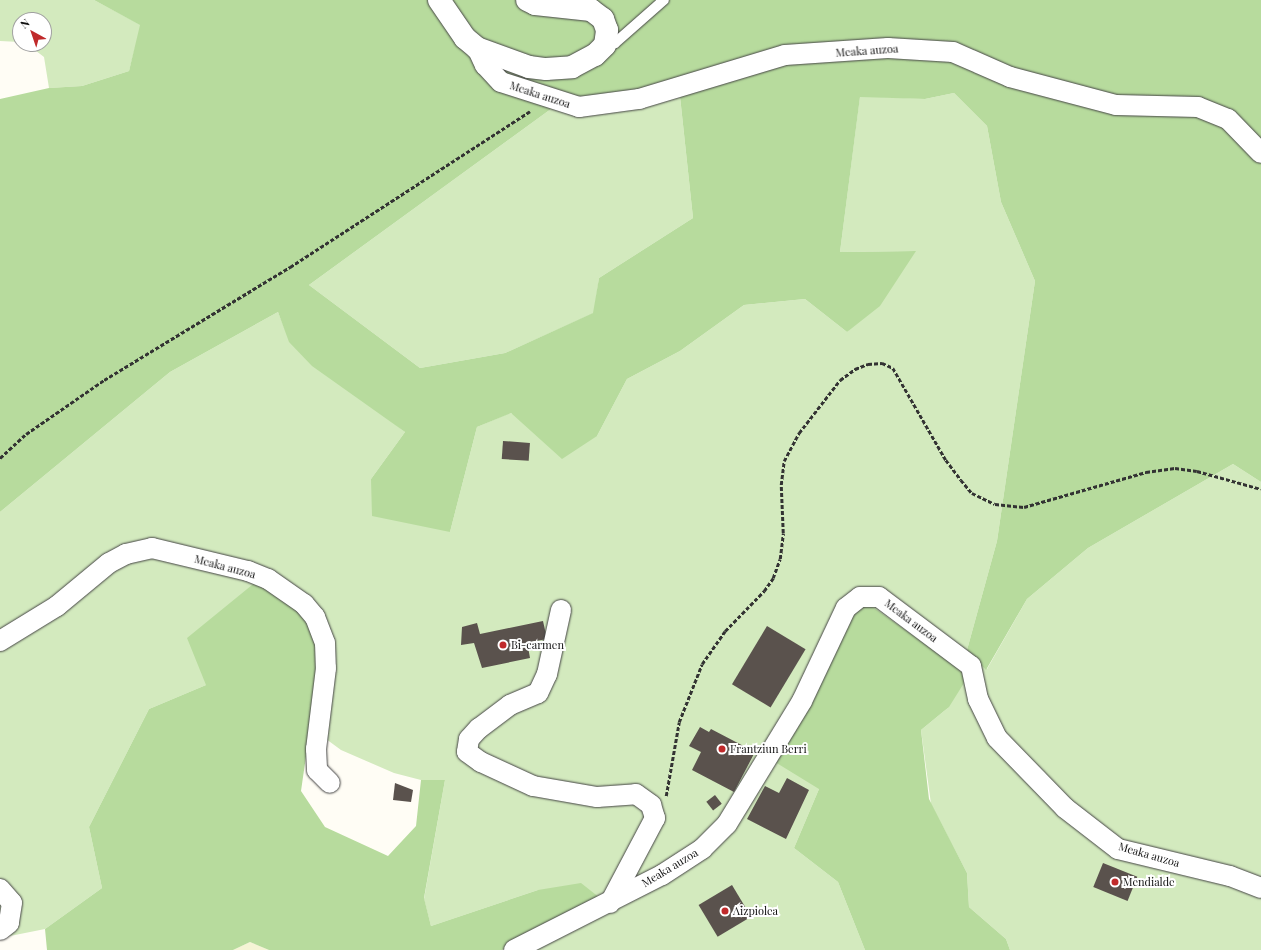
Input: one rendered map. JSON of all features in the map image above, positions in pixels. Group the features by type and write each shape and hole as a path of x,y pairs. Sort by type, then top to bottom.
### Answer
{"street":[{"path":"439,0 465,38 477,48 529,67 546,69 572,67 595,55 605,45 607,30 603,19 591,10 535,4 527,0"},
{"name":"Meaka auzoa","path":"477,48 485,65 501,82 578,107 639,99 786,55 888,48 953,52 1010,77 1116,105 1198,107 1228,119 1261,153"},
{"name":"Meaka auzoa","path":"0,641 57,606 109,564 126,554 152,548 248,571 268,580 304,604 316,617 326,643 326,668 316,749 317,770 330,783"},
{"name":"Meaka auzoa","path":"514,950 662,875 702,849 727,824 802,701 846,608 860,597 879,597 971,666 978,699 997,738 1065,808 1118,849 1230,876 1261,888"},
{"path":"561,610 547,674 538,693 510,705 479,728 468,739 467,752 481,762 533,786 597,798 636,794 651,805 655,818"},
{"name":"Meaka auzoa","path":"610,902 655,818"},
{"path":"0,889 12,903 9,923 0,930"}],"lane":[{"path":"605,45 615,43 664,0"}],"path":[{"path":"0,458 26,434 104,380 290,268 551,98"},
{"path":"655,818 666,797 679,722 702,664 724,631 764,591 773,578 780,559 781,485 784,461 799,433 840,380 854,369 868,364 882,363 893,368 946,460 972,493 984,501 1010,507 1044,502 1146,472 1175,468 1198,471 1261,489"}],"green space":[{"path":"0,0 94,0 141,25 129,71 82,86 49,88 44,57 37,52 52,52 52,12 12,12 12,42 0,41"},
{"path":"94,0 1261,0 1261,482 1233,464 1088,548 1027,599 986,670 967,650 997,541 1035,281 1001,202 987,126 954,93 925,99 860,97 840,252 916,251 880,306 847,332 805,299 744,305 680,351 627,379 597,436 562,459 511,413 477,427 450,532 372,516 371,479 405,432 312,366 289,342 278,312 170,372 0,512 0,99 49,88 82,86 129,71 140,25","holes":["679,87 693,218 599,278 593,313 505,353 420,368 309,285 566,98"]},
{"path":"679,87 693,218 599,278 594,313 505,353 420,368 309,285 566,98"},
{"path":"954,93 987,126 1001,202 1035,281 997,541 967,650 987,669 1027,599 1088,548 1233,464 1261,482 1261,950 1010,950 1006,939 969,907 967,873 931,804 921,730 949,707 819,789 794,848 838,882 865,950 521,950 538,890 431,926 424,899 445,780 421,780 394,773 341,750 322,736 206,685 149,709 89,827 102,888 45,929 0,938 0,512 170,372 278,312 290,342 405,432 371,479 450,532 477,427 510,413 597,436 627,379 680,351 744,305 805,299 847,332 915,251 840,252 860,96 925,99"},
{"path":"257,581 268,586 313,624 321,652 301,791 325,827 388,856 416,826 421,780 445,780 424,898 431,926 538,890 581,883 600,898 502,950 269,950 250,942 233,950 47,950 45,929 102,888 89,827 149,709 206,685 187,638"},
{"path":"864,601 969,675 949,707 921,730 929,799 967,873 969,907 1006,939 1010,950 865,950 838,882 794,848 819,789 775,762 844,628"},
{"path":"250,942 269,950 233,950"}],"building":[{"path":"503,441 530,443 529,461 502,459"},
{"name":"Bi-carmen","path":"543,621 547,639 531,642 532,646 528,647 530,658 482,668 474,643 461,645 462,627 477,623 480,634"},
{"path":"767,626 806,649 771,707 732,684"},
{"name":"Frantziun Berri","path":"700,727 709,732 711,729 755,752 734,792 692,770 701,752 689,746"},
{"path":"787,778 809,790 786,839 747,819 765,786 779,793"},
{"path":"395,783 413,790 411,802 393,800"},
{"path":"715,795 722,804 713,810 706,802"},
{"name":"Mendialde","path":"1103,863 1137,877 1128,901 1093,887"},
{"name":"Aizpiolea","path":"732,885 751,917 718,937 699,905"}],"place":[{"name":"Bi-carmen","path":"503,645"},
{"name":"Frantziun Berri","path":"722,749"},
{"name":"Mendialde","path":"1115,882"},
{"name":"Aizpiolea","path":"725,911"}]}
